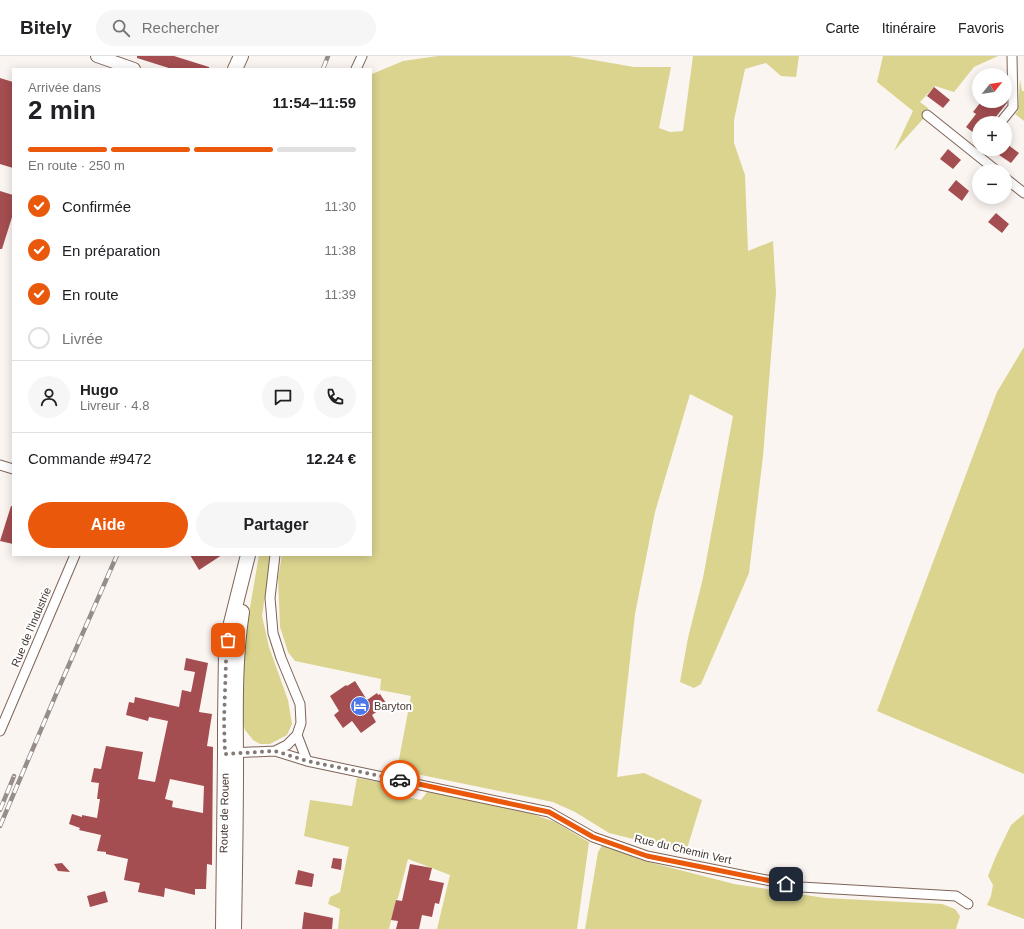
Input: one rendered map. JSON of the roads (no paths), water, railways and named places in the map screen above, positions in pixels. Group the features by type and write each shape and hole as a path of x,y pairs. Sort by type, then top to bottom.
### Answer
{"main road":[{"path":"97,56 131,68"},
{"path":"235,68 241,56"},
{"name":"Route de Rouen","path":"234,929 231,753 224,722 226,649 248,556"},
{"name":"Route de Rouen","path":"223,929 231,753"}],"street":[{"path":"356,68 362,56"},
{"path":"1006,116 1013,107 1012,56"},
{"path":"927,115 972,147"},
{"path":"982,156 990,164"},
{"path":"1012,184 1024,193"},
{"path":"0,465 12,469"},
{"name":"Rue de l'Industrie","path":"0,731 75,556"},
{"path":"275,556 270,598 273,633 281,658 300,704 301,723 297,735 287,745 275,751"},
{"path":"297,735 307,761"},
{"name":"Rue du Chemin Vert","path":"231,753 275,751 307,761 549,812 593,837 647,856 801,887 956,896 968,904"}],"railway":[{"path":"323,68 328,56"},
{"path":"0,826 117,556"},
{"path":"0,810 14,776"}],"place":[{"name":"Baryton","path":"360,706"}]}
